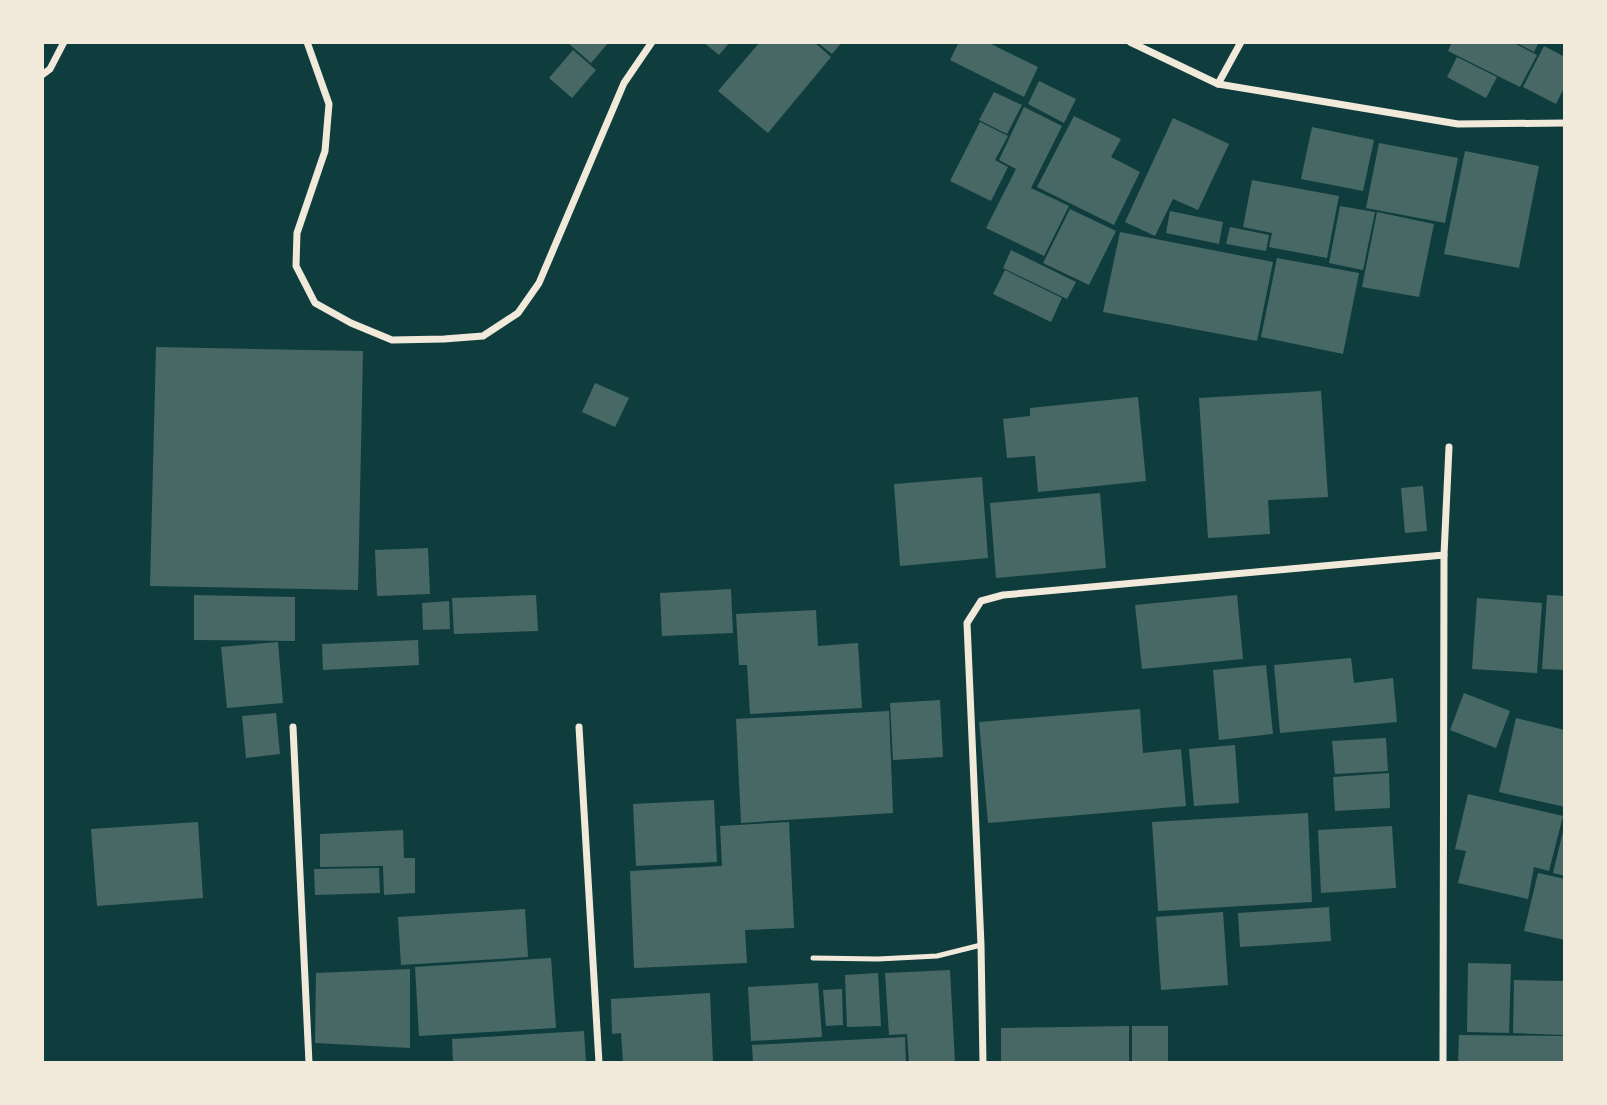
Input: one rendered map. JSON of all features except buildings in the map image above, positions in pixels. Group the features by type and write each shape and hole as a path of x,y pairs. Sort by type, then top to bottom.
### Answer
{"street":[{"path":"42,75 50,69 64,42"},
{"path":"307,42 329,104 325,151 298,233 296,266 315,303 351,323 393,340 444,340 483,336 518,313 539,283 624,83 652,42"},
{"path":"1130,42 1218,84 1458,124 1565,122"},
{"path":"1218,84 1241,42"},
{"path":"1443,1063 1444,555 1449,447"},
{"path":"983,1063 981,945 967,623 981,601 1003,595 1444,555"},
{"path":"293,727 309,1063"},
{"path":"579,727 599,1063"}],"lane":[{"path":"813,958 937,956 981,945"}]}
